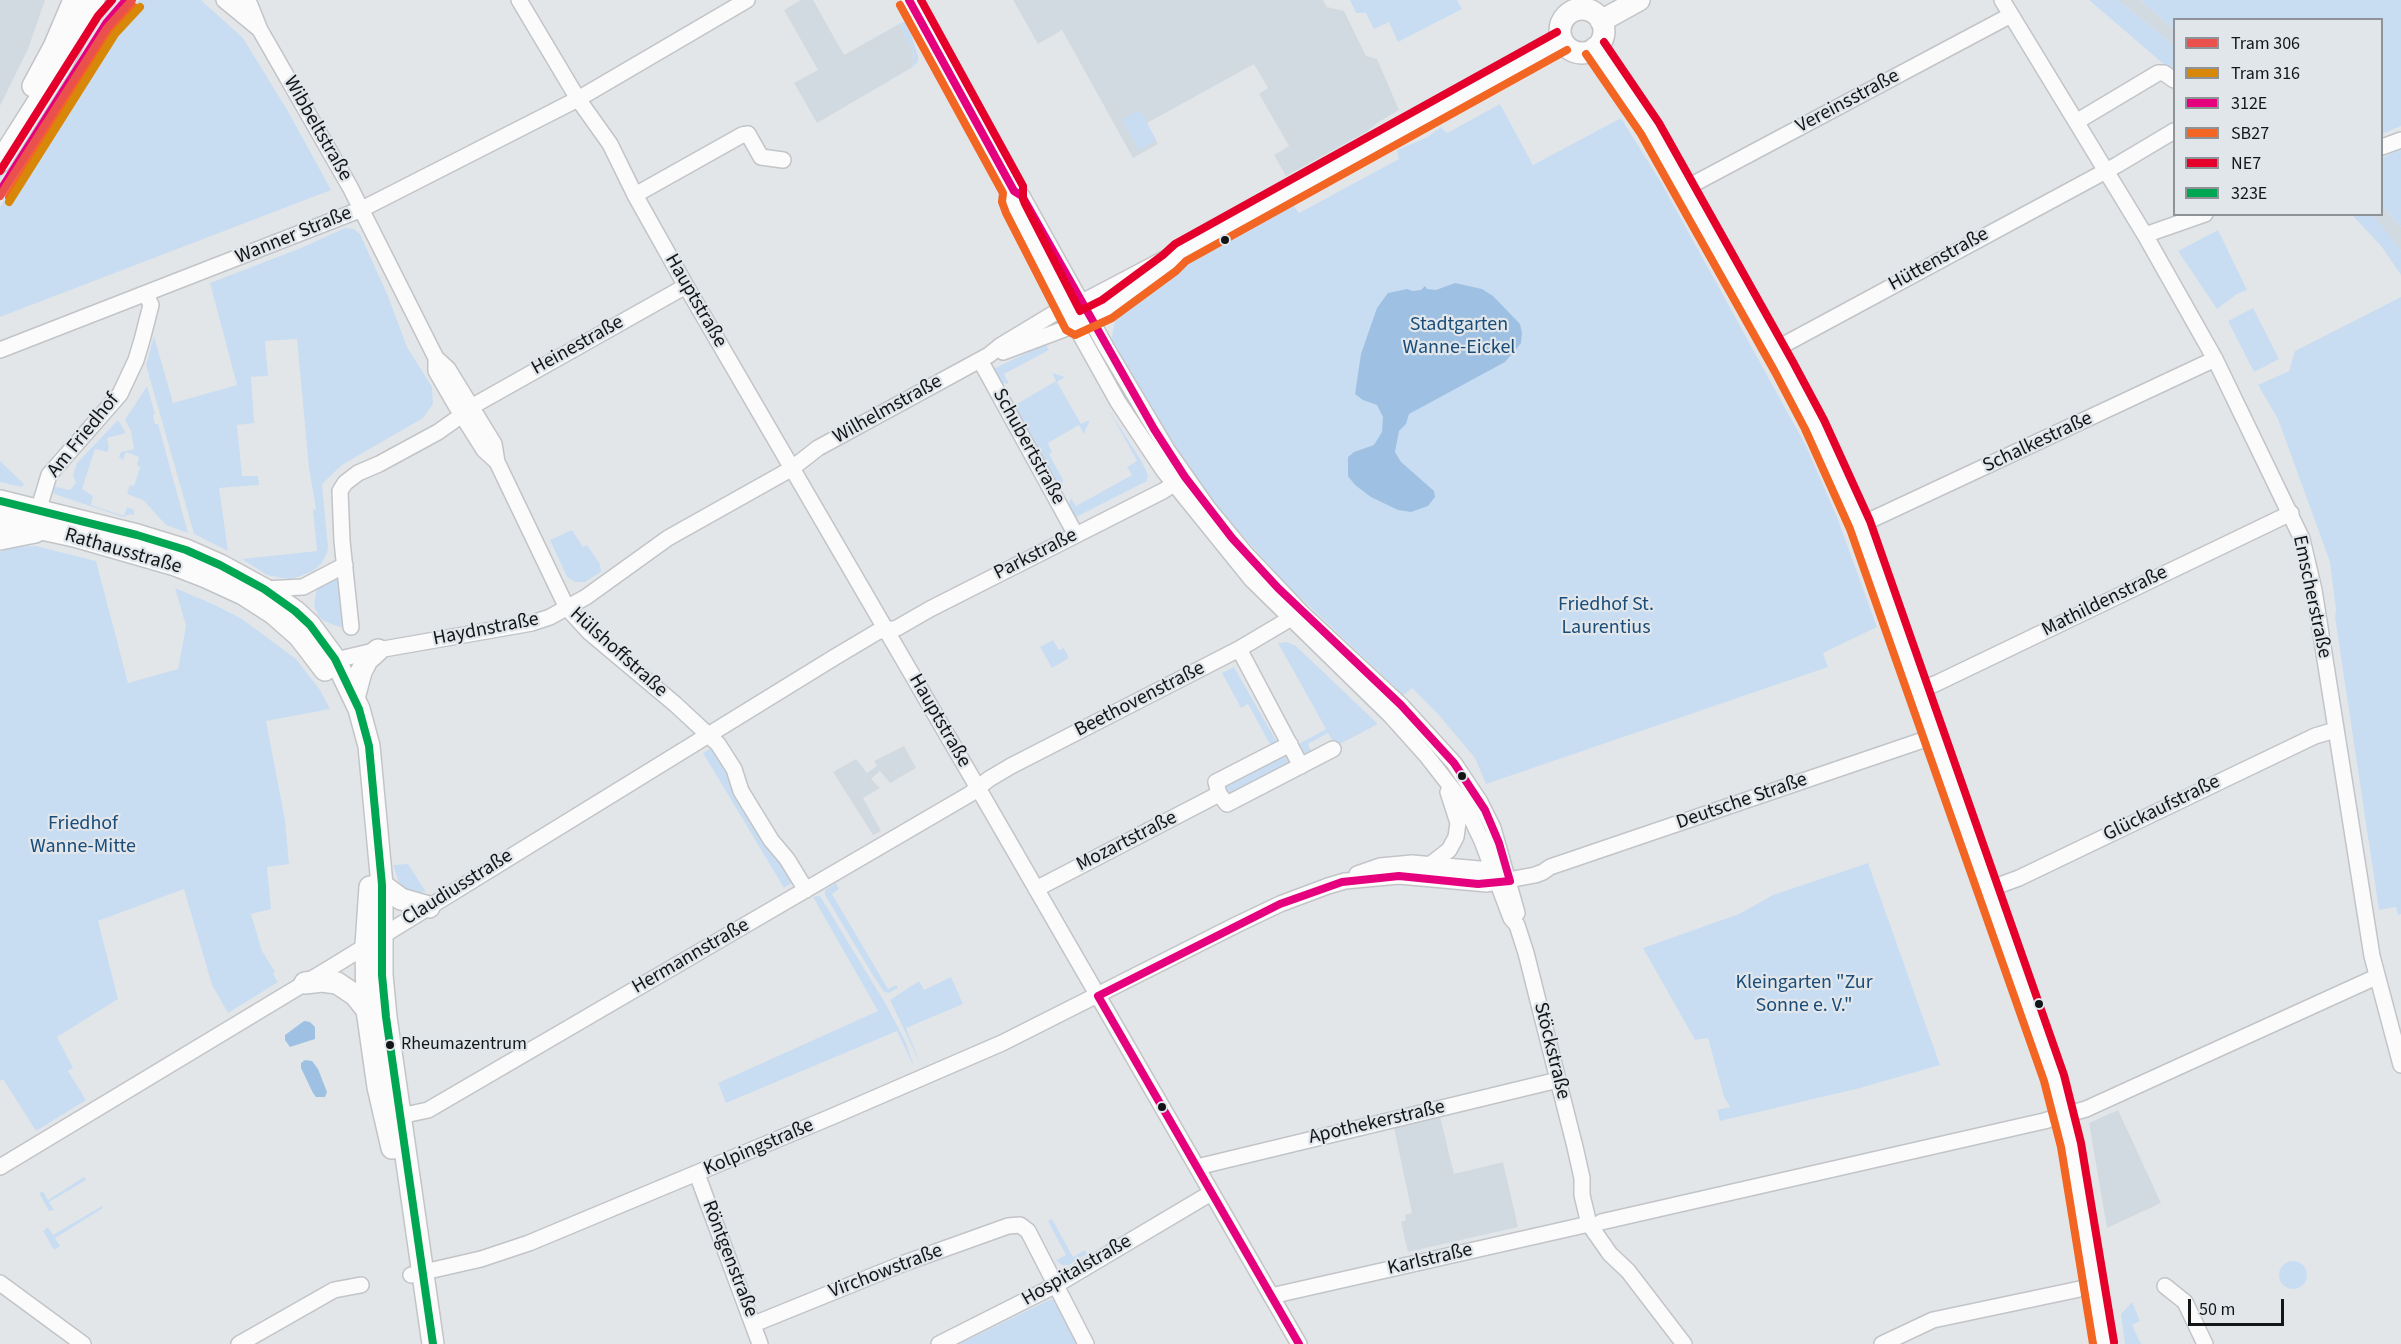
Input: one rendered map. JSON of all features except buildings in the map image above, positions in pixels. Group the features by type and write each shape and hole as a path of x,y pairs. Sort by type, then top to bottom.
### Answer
{"street":[{"path":"0,139 38,78 74,0"},
{"path":"0,162 63,64 94,0"},
{"name":"Wibbeltstraße","path":"224,0 260,30"},
{"name":"Wibbeltstraße","path":"244,0 250,5 260,30 362,208 436,358 448,369 466,411"},
{"name":"Hauptstraße","path":"519,0 578,99 610,144 635,195 791,469 1299,1344"},
{"path":"578,99 747,0"},
{"name":"Stöckstraße","path":"909,0 1014,191 1022,196 1074,305 1075,324 1118,402 1180,481 1252,580 1401,705 1454,763 1485,810 1499,843 1502,876 1511,918 1517,925 1558,1080 1582,1178 1582,1195 1595,1223 1620,1251 1628,1271 1684,1344"},
{"path":"1601,21 1639,0"},
{"name":"Emscherstraße","path":"2002,0 2145,236 2215,359 2302,539 2309,567 2376,978 2401,1065"},
{"path":"1568,6 1588,10 1601,21 1603,36 1595,48 1590,51 1571,50 1562,41 1561,25 1568,6"},
{"name":"Vereinsstraße","path":"1684,189 2011,15"},
{"name":"Wilhelmstraße","path":"791,469 818,448 1000,346 1074,305 1166,258 1175,256 1562,41"},
{"path":"1595,48 1650,128 1774,350 1814,424 1860,525 2052,1072 2065,1116 2104,1344"},
{"path":"2076,122 2158,73 2164,73 2173,79"},
{"name":"Wanner Straße","path":"0,350 362,208 578,99"},
{"path":"2105,171 2173,132"},
{"path":"635,195 742,135 748,134 761,157 783,160"},
{"path":"2383,147 2401,140"},
{"name":"Hüttenstraße","path":"1774,350 2105,171"},
{"path":"2145,236 2200,216"},
{"name":"Wilhelmstraße","path":"984,357 1006,352 1090,318 1138,287 1170,263 1175,256"},
{"name":"Heinestraße","path":"345,565 340,490 351,477 438,432 466,411 686,286"},
{"name":"Am Friedhof","path":"41,521 49,474 111,407 124,385 142,340 151,305 147,294"},
{"name":"Stöckstraße","path":"1074,305 1090,318 1154,429 1180,481"},
{"name":"Schubertstraße","path":"984,357 999,395 1076,535"},
{"name":"Schalkestraße","path":"1860,525 2215,359"},
{"name":"Hülshoffstraße","path":"466,411 494,444 497,462 567,608 589,632 675,704 718,744 734,769 741,791 771,840 788,859 806,890"},
{"name":"Haydnstraße","path":"328,662 378,650 542,621 595,590 668,538 791,469"},
{"name":"Parkstraße","path":"886,630 897,628 1180,481"},
{"name":"Rathausstraße","path":"0,501 41,521"},
{"name":"Mathildenstraße","path":"1918,689 1935,684 2291,513"},
{"name":"Rathausstraße","path":"0,520 41,521 203,557 264,589 310,625 328,662 351,721 366,780 371,835 370,908 382,975 400,1116 417,1274 420,1344"},
{"path":"0,539 41,521"},
{"name":"Rathausstraße","path":"134,543 243,594 291,628 328,662 354,698 359,709 369,746 382,885 367,1010 378,1087 434,1344"},
{"path":"264,589 303,587 345,565 351,627"},
{"name":"Stöckstraße","path":"1295,616 1391,716 1447,780 1473,820 1502,876"},
{"name":"Beethovenstraße","path":"978,788 1011,766 1239,649 1295,616"},
{"name":"Claudiusstraße","path":"0,1167 305,983 835,657 877,632 886,630"},
{"path":"1239,649 1301,766"},
{"path":"354,698 361,672 378,650"},
{"name":"Glückaufstraße","path":"1989,889 2019,878 2315,736 2335,729"},
{"name":"Deutsche Straße","path":"1502,876 1550,867 1935,736"},
{"path":"1290,744 1216,782 1219,794 1227,804 1333,749"},
{"name":"Stöckstraße","path":"1431,864 1449,850 1456,837 1458,823 1448,793 1447,780"},
{"name":"Hermannstraße","path":"400,1116 428,1110 978,788"},
{"name":"Mozartstraße","path":"1036,889 1219,794"},
{"path":"1345,881 1362,871 1380,866 1412,863 1502,876"},
{"path":"1345,881 1400,876 1478,884 1502,876"},
{"name":"Kolpingstraße","path":"417,1274 504,1252 697,1174 958,1062 1098,996 1280,904 1345,881"},
{"path":"382,885 401,900 429,907"},
{"name":"Karlstraße","path":"1271,1296 2065,1116 2096,1105 2376,978"},
{"path":"305,983 322,981 337,983 355,994 367,1010"},
{"name":"Apothekerstraße","path":"1197,1167 1558,1080"},
{"name":"Rathausstraße","path":"378,1087 389,1106 400,1116"},
{"name":"Röntgenstraße","path":"697,1174 760,1344"},
{"name":"Hospitalstraße","path":"939,1344 1056,1285 1211,1193"},
{"name":"Virchowstraße","path":"754,1324 902,1264 1008,1226 1020,1225 1028,1231 1056,1285"},
{"path":"0,1283 83,1344"},
{"path":"1056,1285 1086,1344"},
{"path":"239,1344 334,1290 361,1286"},
{"path":"1882,1344 1933,1320 2094,1286"},
{"path":"2165,1286 2185,1302 2205,1344"}],"shaded area":[{"path":"0,0 45,0 28,49 0,106"},
{"path":"801,0 813,0 844,55 899,24 913,50 914,62 911,68 817,123 794,83 818,70 784,10"},
{"path":"1013,0 1323,0 1327,7 1344,11 1366,56 1377,59 1399,110 1368,131 1286,176 1274,155 1289,146 1259,94 1268,88 1254,64 1147,123 1158,144 1133,158 1062,30 1038,44"},
{"path":"2118,0 2140,0 2173,28 2173,44"},
{"path":"2383,206 2401,227 2401,251 2373,216 2383,216"},
{"path":"1455,283 1482,289 1493,296 1520,324 1521,343 1505,362 1409,414 1406,424 1399,431 1395,452 1401,462 1434,491 1435,497 1428,506 1411,512 1398,510 1371,497 1355,485 1348,476 1348,457 1354,452 1374,445 1382,432 1383,417 1377,405 1355,394 1361,354 1377,308 1388,293 1407,289 1421,290 1425,286 1427,289 1436,290"},
{"path":"904,746 916,768 890,783 880,771 871,779 880,788 863,798 881,831 873,835 833,772 856,759 867,773 877,766 874,761"},
{"path":"304,1021 310,1022 315,1027 315,1039 290,1047 285,1040 285,1035"},
{"path":"305,1060 312,1061 318,1069 327,1092 325,1097 316,1097 313,1093 301,1068 301,1063"},
{"path":"2118,1110 2161,1203 2107,1228 2089,1123"},
{"path":"1440,1117 1454,1174 1503,1162 1518,1227 1408,1252 1401,1222 1406,1220 1405,1215 1412,1213 1394,1128"}],"green space":[{"path":"101,0 114,0 102,15 0,179 0,174 70,65"},
{"path":"139,0 201,0 243,38 289,113 331,190 0,317 0,207 108,33"},
{"path":"1350,0 1457,0 1462,9 1398,42 1389,22 1374,29 1366,13 1356,13"},
{"path":"2089,0 2118,0 2173,44 2173,72"},
{"path":"2140,0 2401,0 2401,126 2383,134 2383,18 2173,18 2173,28"},
{"path":"907,21 918,56 918,62 909,70 914,62 914,53 899,24"},
{"name":"Stadtgarten Wanne-Eickel","path":"1500,104 1533,165 1621,118 1662,184 1806,446 1837,517 1877,627 1823,653 1828,667 1486,784 1475,758 1437,713 1412,688 1400,698 1397,689 1287,585 1227,518 1173,452 1111,342 1115,321 1134,303 1136,297 1166,274 1171,276 1197,256 1293,205 1299,213 1399,159 1397,150 1428,137 1441,127 1447,133"},
{"path":"1140,110 1156,140 1139,150 1122,119"},
{"path":"2401,149 2401,227 2383,206 2383,158"},
{"path":"2353,216 2373,216 2379,222 2401,251 2401,275 2382,247"},
{"path":"345,228 354,229 360,234 388,296 407,347 432,387 433,404 423,418 342,465 322,484 327,553 322,563 313,571 292,579 281,578 267,575 242,559 317,551 313,510 316,509 309,468 297,339 265,341 268,376 251,377 254,423 237,425 242,476 258,476 259,485 219,488 228,551 194,534 146,365 154,336 173,403 237,385 210,283 301,248"},
{"path":"2218,230 2247,290 2237,294 2217,309 2178,251"},
{"path":"2401,297 2401,914 2398,915 2396,907 2379,910 2335,617 2330,562 2278,419 2258,385 2289,371 2295,351"},
{"path":"2253,308 2279,359 2254,372 2228,321"},
{"path":"1046,344 1049,350 1004,374 1009,384 1001,383 993,369"},
{"path":"1052,373 1065,377 1057,382 1081,424 1089,420 1084,434 1079,425 1048,443 1052,452 1049,454 1063,480 1059,491 1004,401 1011,397 1015,405 1056,381"},
{"path":"147,386 155,414 153,415 155,424 158,424 188,533 166,525 143,500 127,494 130,485 134,486 140,467 137,465 139,457 126,452 123,460 119,457 121,452 134,449 131,431 125,420"},
{"path":"1109,410 1142,462 1148,475 1147,481 1074,518 1068,506 1071,498 1076,506 1132,475 1127,467 1137,461"},
{"path":"118,420 126,433 107,438 109,448 107,452 95,449 82,489 93,496 91,505 124,516 127,507 134,510 134,515 123,517 54,494 52,486 70,490 76,483 73,475 77,463"},
{"path":"0,461 24,484 22,487 0,482"},
{"path":"572,530 583,547 587,545 600,564 601,572 585,582 575,582 567,577 550,540"},
{"name":"Friedhof Wanne-Mitte","path":"36,546 96,561 128,683 178,669 186,626 175,588 242,619 296,659 320,690 330,709 266,721 285,820 289,864 267,867 271,909 251,914 262,951 275,972 273,974 278,982 228,1013 212,985 184,889 98,921 118,999 57,1037 73,1068 68,1071 86,1100 36,1131 3,1079 0,1081 0,552 13,547"},
{"path":"336,578 340,581 345,629 324,621 319,617 314,606 317,586"},
{"path":"1053,640 1059,650 1064,648 1069,658 1052,668 1040,647"},
{"path":"1287,642 1296,646 1378,724 1336,746 1328,733 1308,744 1312,753 1305,758 1297,745 1326,729 1278,643"},
{"path":"1234,667 1278,744 1272,748 1248,704 1241,708 1222,673"},
{"path":"713,747 729,772 728,778 777,859 783,861 795,881 784,888 703,753"},
{"path":"1285,751 1292,763 1231,796 1227,794 1224,786"},
{"name":"Kleingarten \"Zur Sonne e. V.\"","path":"1868,863 1940,1065 1860,1088 1720,1121 1717,1110 1730,1107 1724,1097 1708,1038 1695,1040 1643,948 1739,914 1773,895"},
{"path":"408,864 426,892 410,892 400,885 393,865"},
{"path":"836,883 839,889 832,894 888,989 896,985 898,988 889,993 884,992 874,977 825,895 825,890"},
{"path":"820,896 887,1006 906,1043 914,1067 897,1031 726,1103 718,1083 878,1011 813,897"},
{"path":"951,977 963,1004 906,1028 920,1063 890,1000 919,981 924,990"},
{"path":"84,1177 86,1180 49,1202 54,1210 49,1211 40,1193 43,1191 48,1200"},
{"path":"102,1206 103,1208 55,1238 60,1246 54,1250 43,1231 48,1227 53,1235"},
{"path":"1052,1219 1073,1257 1085,1250 1087,1254 1069,1265 1062,1265 1056,1260 1066,1255 1048,1221"},
{"path":"2293,1261 2303,1265 2307,1275 2303,1285 2293,1289 2283,1285 2279,1275 2283,1265"},
{"path":"1051,1299 1056,1301 1077,1344 959,1344"},
{"path":"2132,1302 2140,1321 2132,1325 2141,1344 2125,1344 2121,1314"}],"tram line":[{"name":"306","path":"0,196 107,28 132,0"},
{"name":"316","path":"9,202 115,34 140,7"}],"transit line":[{"name":"NE7","path":"0,171 98,16 112,0"},
{"name":"312E","path":"0,191 107,22 126,0"},
{"name":"312E","path":"909,0 1014,191 1022,196 1154,429 1185,477 1232,538 1278,588 1401,705 1454,763 1485,810 1499,843 1510,881"},
{"name":"NE7","path":"921,0 1023,186 1025,204 1080,311 1102,300 1175,244 1557,32"},
{"name":"SB27","path":"900,5 1003,193 1002,202 1006,213 1066,330 1075,335 1112,318 1176,271 1186,261 1567,50"},
{"name":"SB27","path":"9,197 115,28 134,7"},
{"name":"NE7","path":"1604,42 1659,123 1793,362 1824,420 1870,521 2064,1075 2081,1143 2114,1342"},
{"name":"SB27","path":"1586,54 1641,134 1775,372 1805,429 1850,529 2044,1081 2061,1147 2093,1344"},
{"name":"323E","path":"0,501 137,535 186,550 220,565 264,589 295,611 310,625 335,659 359,709 369,746 382,885 382,975 386,1017 433,1344"},
{"name":"312E","path":"1098,996 1280,904 1342,882 1399,876 1478,884 1510,881"},
{"name":"312E","path":"1098,996 1299,1344"}],"place":[{"name":"Rheumazentrum","path":"390,1045"}],"park label":[{"name":"Friedhof St. Laurentius","path":"1606,618"}]}
